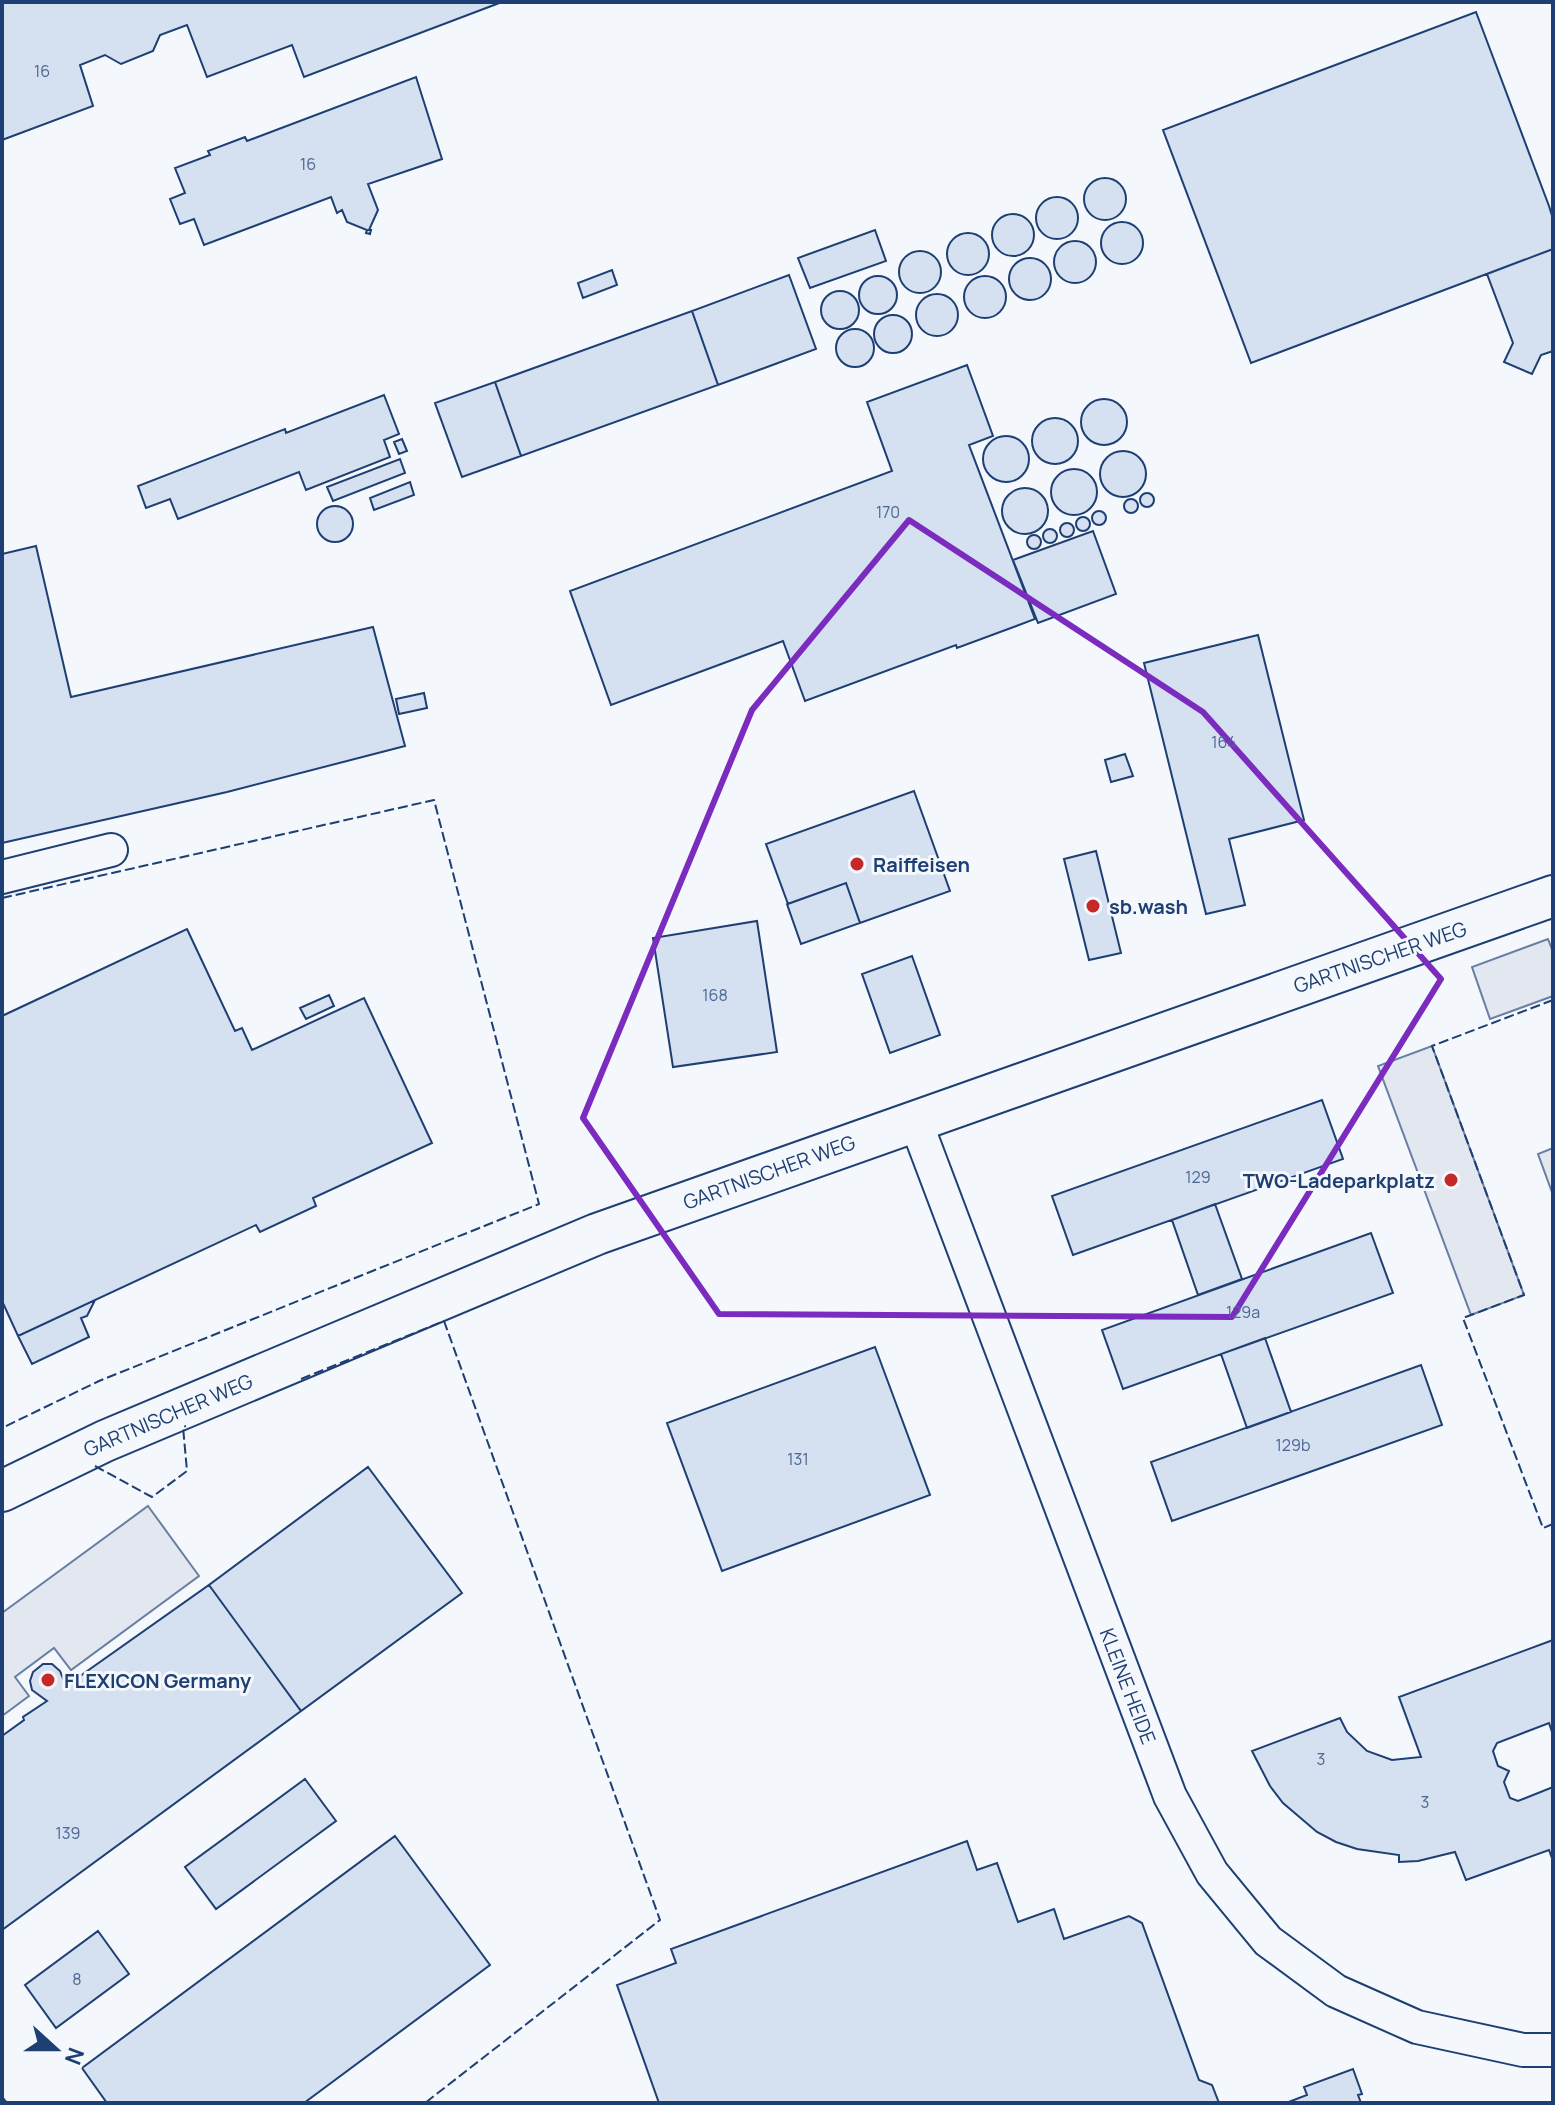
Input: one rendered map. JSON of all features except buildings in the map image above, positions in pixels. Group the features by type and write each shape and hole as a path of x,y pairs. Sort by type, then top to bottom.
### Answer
{"street":[{"path":"2,877 111,850"},
{"name":"GARTNISCHER WEG","path":"2,1491 105,1441 597,1234 1553,896"},
{"name":"KLEINE HEIDE","path":"915,1120 1170,1796 1212,1873 1268,1941 1336,1991 1417,2027 1523,2050 1553,2050"}],"highlighted area":[{"path":"909,520 1203,712 1441,979 1232,1317 719,1314 583,1118 752,710"}],"shaded area":[{"path":"1548,939 1553,952 1553,996 1490,1019 1472,967"},
{"name":"TWO-Ladeparkplatz","path":"1432,1046 1524,1295 1471,1315 1378,1066"},
{"path":"1553,1148 1553,1195 1538,1154"},
{"path":"148,1506 199,1576 71,1670 54,1648 15,1677 29,1696 2,1716 2,1613"}],"fence":[{"path":"2,898 434,800 539,1204 99,1381 2,1428"},
{"path":"1553,1000 1432,1046 1524,1295 1463,1318 1543,1528 1553,1524"},
{"path":"301,1379 444,1321 660,1920 425,2103"},
{"path":"95,1466 152,1497 187,1471 183,1427 186,1426"},
{"path":"2,2097 7,2103"}],"place":[{"name":"Raiffeisen","path":"857,864"},
{"name":"sb.wash","path":"1093,906"},
{"name":"TWO-Ladeparkplatz","path":"1451,1180"},
{"name":"FLEXICON Germany","path":"48,1680"}]}
